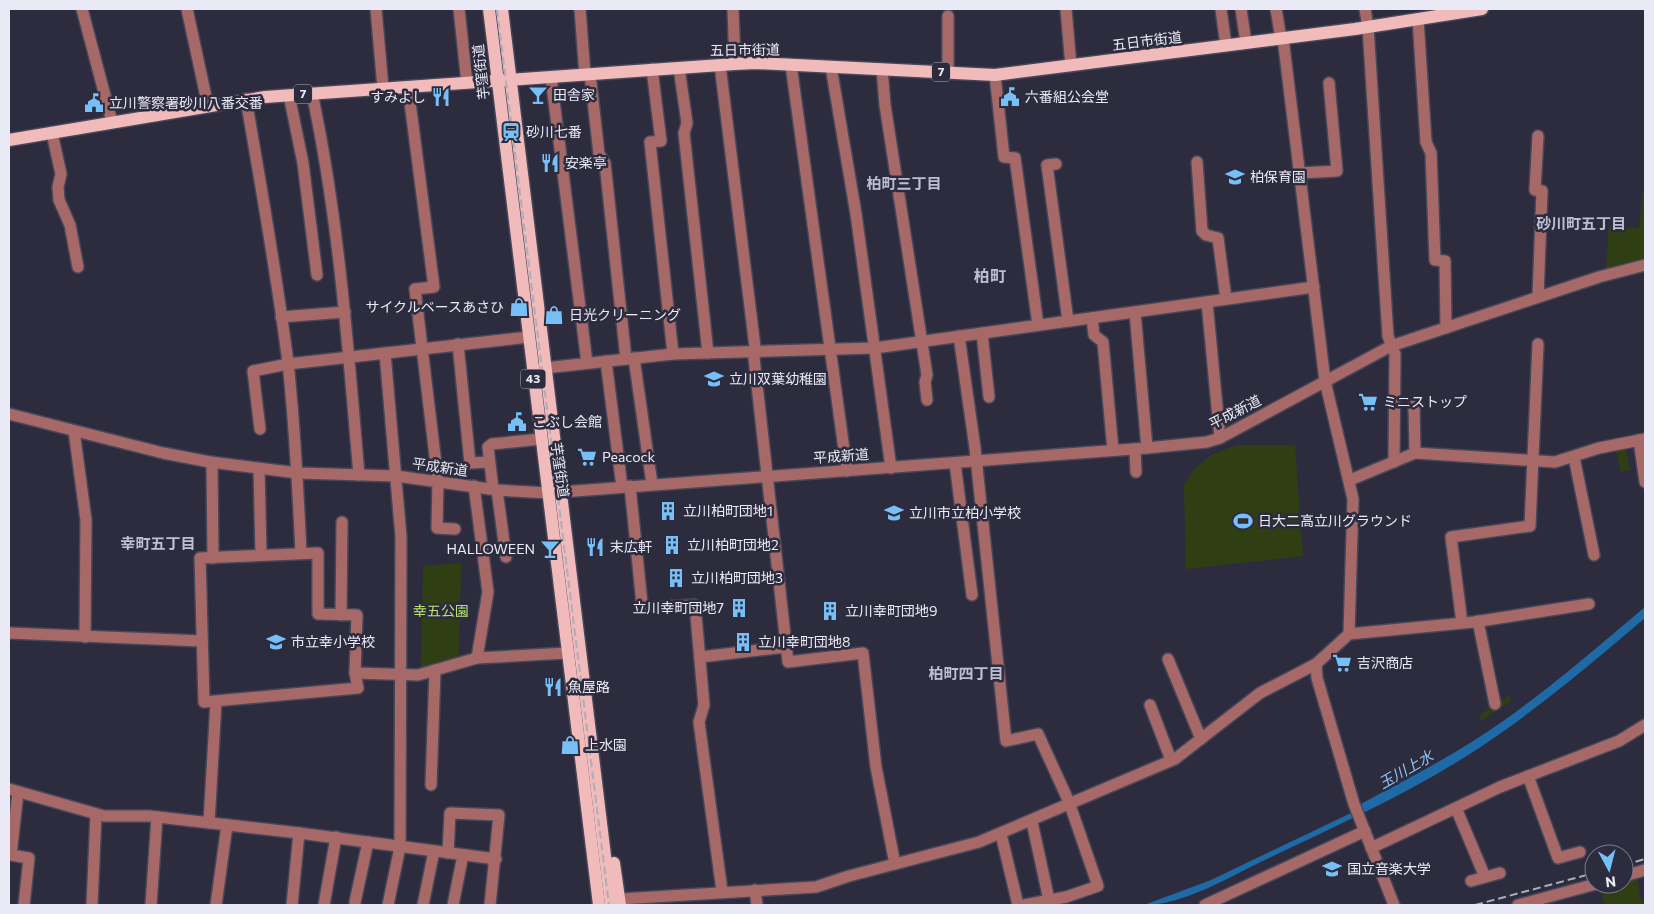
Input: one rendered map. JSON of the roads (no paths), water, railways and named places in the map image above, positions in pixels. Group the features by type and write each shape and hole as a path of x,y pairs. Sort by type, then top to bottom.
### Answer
{"main road":[{"name":"芋窪街道","path":"489,9 496,81 567,653 590,781 617,903"},
{"name":"芋窪街道","path":"502,9 562,492 590,781 599,905"},
{"name":"五日市街道","path":"9,140 246,99 652,69 735,64 995,75 1368,27 1482,9"},
{"path":"590,781 585,843 593,905"}],"street":[{"path":"82,9 112,122"},
{"path":"187,9 208,106"},
{"path":"376,9 384,88"},
{"path":"459,9 467,83"},
{"path":"580,9 599,154 605,163 630,359 652,484"},
{"path":"733,9 735,64"},
{"path":"1066,9 1072,66"},
{"path":"1221,9 1226,46"},
{"path":"1241,9 1246,43"},
{"path":"1276,9 1280,33 1283,38 1325,381 1350,480 1353,515 1349,634"},
{"path":"1365,9 1368,27 1388,336 1395,354 1394,462"},
{"path":"948,16 948,73"},
{"path":"1418,19 1426,142 1431,153 1435,260 1445,261 1446,328"},
{"path":"720,65 755,352 766,475 788,662 863,653 876,767 895,864"},
{"path":"791,65 832,351 847,472"},
{"path":"830,67 856,214 891,468"},
{"path":"679,68 687,123 684,133 708,353"},
{"path":"652,69 661,141 650,142 673,354"},
{"path":"882,69 885,105 927,375 925,382 927,400"},
{"path":"995,75 1004,157 1015,158 1038,325"},
{"path":"551,77 587,363"},
{"path":"1300,173 1337,171 1329,82"},
{"path":"408,87 434,287 415,289 438,481 437,528 455,528"},
{"path":"312,93 325,151 340,272 359,476"},
{"path":"289,95 302,163 314,275 340,272"},
{"path":"246,99 288,364 298,473 301,553"},
{"path":"52,133 61,174 58,187 59,200 70,226 78,267"},
{"path":"1538,136 1535,190 1542,191 1538,297"},
{"path":"1197,162 1202,231 1206,235 1218,238 1226,299"},
{"path":"1056,164 1047,165 1068,321"},
{"name":"平成新道","path":"9,414 163,453 259,469 298,473 396,476 495,490 548,493 766,475 847,472 1147,448 1207,442 1220,438 1391,346 1538,297 1645,265"},
{"path":"532,370 673,354 832,351 875,348 1314,287"},
{"path":"1207,302 1220,438"},
{"path":"281,317 344,312"},
{"path":"1135,312 1147,448"},
{"path":"1092,318 1094,335 1104,342 1113,450"},
{"path":"982,333 989,396"},
{"path":"959,336 977,462 1006,741 1016,741 1038,734 1069,802 1098,886 1024,905"},
{"path":"260,429 254,371 288,364 349,356 529,337"},
{"path":"458,344 470,463 489,462"},
{"path":"1462,623 1451,538 1530,526 1538,344"},
{"path":"385,353 400,537 400,847 388,905"},
{"path":"606,361 642,604 645,608 695,605 704,705 699,722 722,891"},
{"path":"1414,406 1415,453"},
{"path":"74,431 86,520 85,637"},
{"path":"506,557 488,448 492,444 541,439"},
{"path":"1350,480 1415,453 1555,462 1599,448 1642,440 1645,482"},
{"path":"1135,449 1136,472"},
{"path":"1574,457 1594,555"},
{"path":"212,462 213,558"},
{"path":"954,463 972,595"},
{"path":"259,469 261,554"},
{"path":"474,486 488,592 477,658"},
{"path":"341,615 342,522"},
{"path":"318,553 318,614 357,616 355,672 358,688 204,702 200,558 261,554 318,553"},
{"path":"617,903 722,891 816,887 979,842 1032,822 1069,802 1171,760 1265,690 1316,664 1349,634 1478,621 1589,604"},
{"path":"1478,621 1495,704"},
{"path":"9,633 202,641"},
{"path":"700,657 786,647"},
{"path":"355,672 418,675 477,658 567,653"},
{"path":"1168,659 1200,739"},
{"path":"1316,664 1317,678 1354,804 1394,905"},
{"path":"431,785 435,670"},
{"path":"209,823 216,702"},
{"path":"1150,705 1171,760"},
{"path":"1371,848 1528,776 1619,741 1645,724"},
{"path":"1528,776 1558,858 1580,852"},
{"path":"24,905 29,858 11,855 14,790 96,814 126,817 157,817 336,837 496,859"},
{"path":"1456,808 1485,877"},
{"path":"448,853 450,813 499,815 490,905"},
{"path":"92,905 96,814"},
{"path":"151,905 157,817"},
{"path":"1032,822 1049,900"},
{"path":"216,905 226,825"},
{"path":"1205,905 1364,831"},
{"path":"292,905 299,833"},
{"path":"1001,834 1018,905"},
{"path":"324,905 336,837"},
{"path":"355,902 368,842"},
{"path":"423,905 434,851"},
{"path":"453,905 462,855"},
{"path":"1472,881 1500,873"},
{"path":"1518,905 1584,887"},
{"path":"755,890 757,905"}],"water":[{"path":"1645,607 1645,618 1580,673 1512,725 1465,757 1368,811 1207,888 1175,900 1144,905 1211,880 1351,813 1359,805 1452,754 1524,706"}],"railway":[{"path":"497,9 609,905"},
{"path":"1634,862 1645,859"},
{"path":"1475,905 1584,876"}],"place":[{"name":"田舎家","path":"538,95"},
{"name":"すみよし","path":"441,97"},
{"name":"六番組公会堂","path":"1010,97"},
{"name":"立川警察署砂川八番交番","path":"94,103"},
{"name":"砂川七番","path":"511,132"},
{"name":"安楽亭","path":"550,163"},
{"name":"柏保育園","path":"1235,177"},
{"name":"サイクルベースあさひ","path":"519,307"},
{"name":"日光クリーニング","path":"554,315"},
{"name":"立川双葉幼稚園","path":"714,379"},
{"name":"ミニストップ","path":"1368,402"},
{"name":"こぶし会館","path":"517,422"},
{"name":"Peacock","path":"587,457"},
{"name":"立川柏町団地1","path":"668,511"},
{"name":"立川市立柏小学校","path":"894,513"},
{"name":"日大二高立川グラウンド","path":"1243,521"},
{"name":"立川柏町団地2","path":"672,545"},
{"name":"末広軒","path":"595,547"},
{"name":"HALLOWEEN","path":"550,549"},
{"name":"立川柏町団地3","path":"676,578"},
{"name":"立川幸町団地7","path":"739,608"},
{"name":"立川幸町団地9","path":"830,611"},
{"name":"市立幸小学校","path":"276,642"},
{"name":"立川幸町団地8","path":"743,642"},
{"name":"吉沢商店","path":"1342,663"},
{"name":"魚屋路","path":"553,687"},
{"name":"上水園","path":"570,745"},
{"name":"国立音楽大学","path":"1332,869"}],"district":[{"name":"柏町三丁目","path":"904,184"},
{"name":"砂川町五丁目","path":"1581,224"},
{"name":"柏町","path":"990,276"},
{"name":"幸町五丁目","path":"158,544"},
{"name":"柏町四丁目","path":"966,674"}],"park label":[{"name":"幸五公園","path":"441,611"}],"water label":[{"name":"玉川上水","path":"1406,770"}]}
